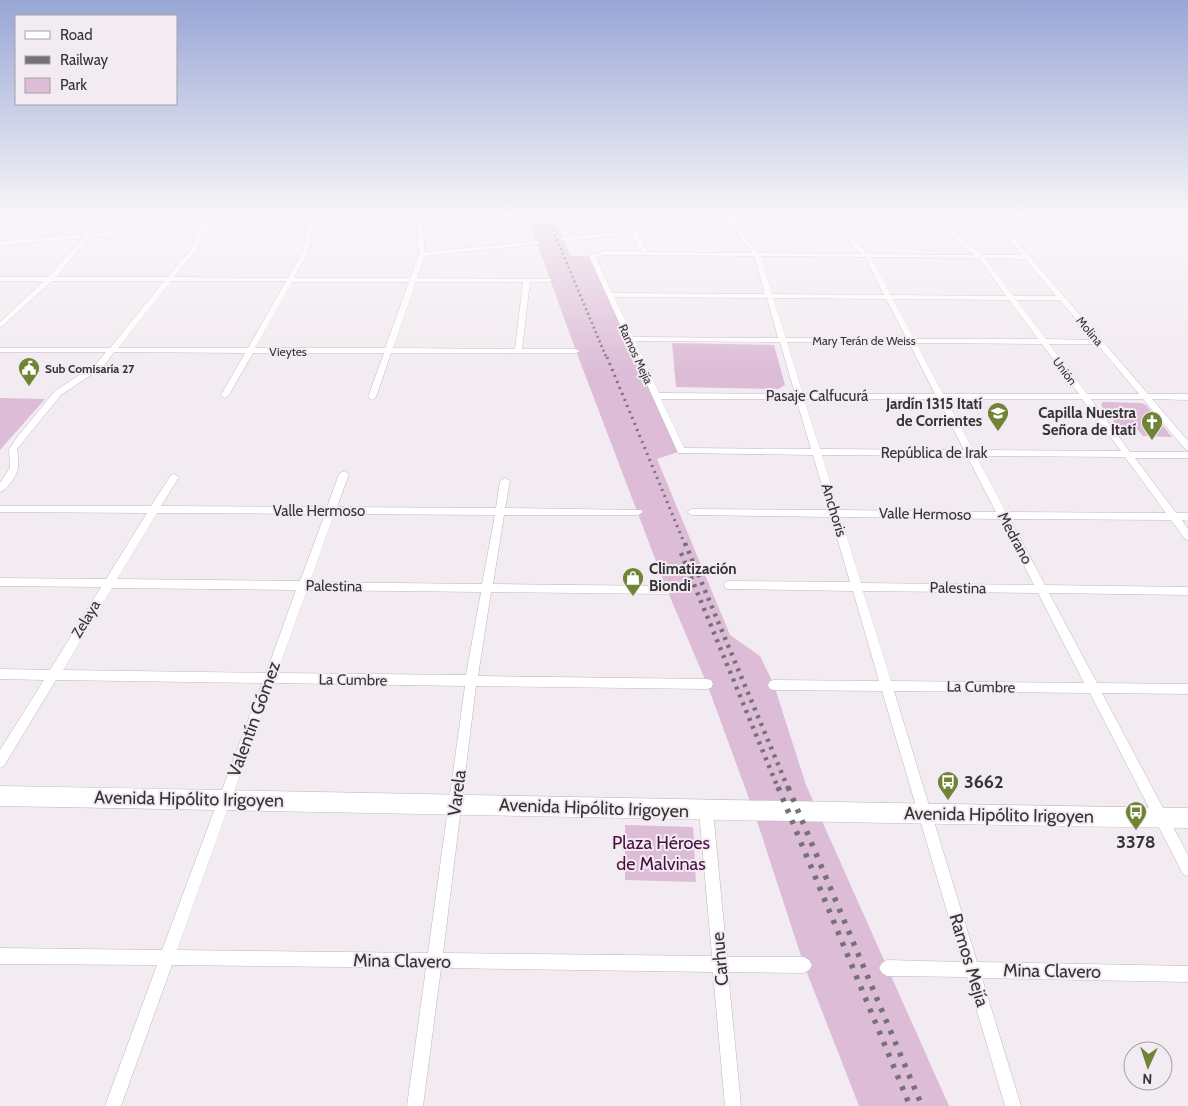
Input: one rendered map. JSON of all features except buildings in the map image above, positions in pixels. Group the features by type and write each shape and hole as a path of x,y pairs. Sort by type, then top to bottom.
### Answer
{"street":[{"path":"0,326 61,268"},
{"path":"0,490 14,468 13,449 21,438 58,393 68,384 96,368 112,351 178,268"},
{"path":"225,395 298,268"},
{"path":"372,397 417,268"},
{"name":"Ramos Mejía","path":"597,268 681,452"},
{"name":"Anchoris","path":"761,268 925,814"},
{"name":"Medrano","path":"873,268 1188,869"},
{"name":"Unión","path":"989,268 1188,536"},
{"name":"Molina","path":"1037,268 1188,446"},
{"path":"0,279 549,280"},
{"path":"518,351 527,280"},
{"path":"609,295 1062,298"},
{"name":"Mary Terán de Weiss","path":"629,339 1100,342"},
{"name":"Vieytes","path":"0,350 576,351"},
{"name":"Pasaje Calfucurá","path":"655,396 1188,397"},
{"name":"República de Irak","path":"681,452 1188,455"},
{"name":"Valentín Gómez","path":"113,1106 344,474"},
{"name":"Zelaya","path":"0,762 152,510 174,477"},
{"name":"Varela","path":"415,1106 471,682 485,588 505,481"},
{"name":"Valle Hermoso","path":"0,510 638,512"},
{"name":"Valle Hermoso","path":"692,512 1188,517"},
{"name":"Palestina","path":"0,582 667,590"},
{"name":"Palestina","path":"729,585 1188,591"},
{"name":"La Cumbre","path":"0,674 707,684"},
{"name":"La Cumbre","path":"774,685 1188,689"},
{"name":"Avenida Hipólito Irigoyen","path":"0,796 456,804 706,811 1188,818"},
{"name":"Carhue","path":"706,811 733,1106"},
{"name":"Ramos Mejía","path":"925,814 1013,1106"},
{"name":"Mina Clavero","path":"0,956 804,965"},
{"name":"Mina Clavero","path":"887,968 1188,974"}],"green space":[{"path":"546,268 597,268 681,451 657,459 730,635 760,656 774,685 806,785 949,1106 859,1106 804,965 754,812 707,684 667,590"},
{"path":"672,343 774,345 785,385 778,389 676,387"},
{"path":"0,398 45,399 0,450"},
{"path":"1103,402 1141,403 1146,405 1172,437 1143,436 1137,429 1120,429 1101,405"},
{"name":"Plaza Héroes de Malvinas","path":"625,825 693,827 696,882 625,880"}],"railway":[{"path":"569,268 607,359"},
{"path":"607,357 685,545"},
{"path":"685,543 788,788"},
{"path":"681,553 778,788"},
{"path":"778,787 910,1106"},
{"path":"788,787 922,1106"}],"place":[{"name":"Sub Comisaría 27","path":"29,387"},
{"name":"Jardín 1315 Itatí de Corrientes","path":"998,432"},
{"name":"Capilla Nuestra Señora de Itatí","path":"1152,441"},
{"name":"Climatización Biondi","path":"633,597"},
{"name":"3662","path":"948,801"},
{"name":"3378","path":"1136,831"}]}
